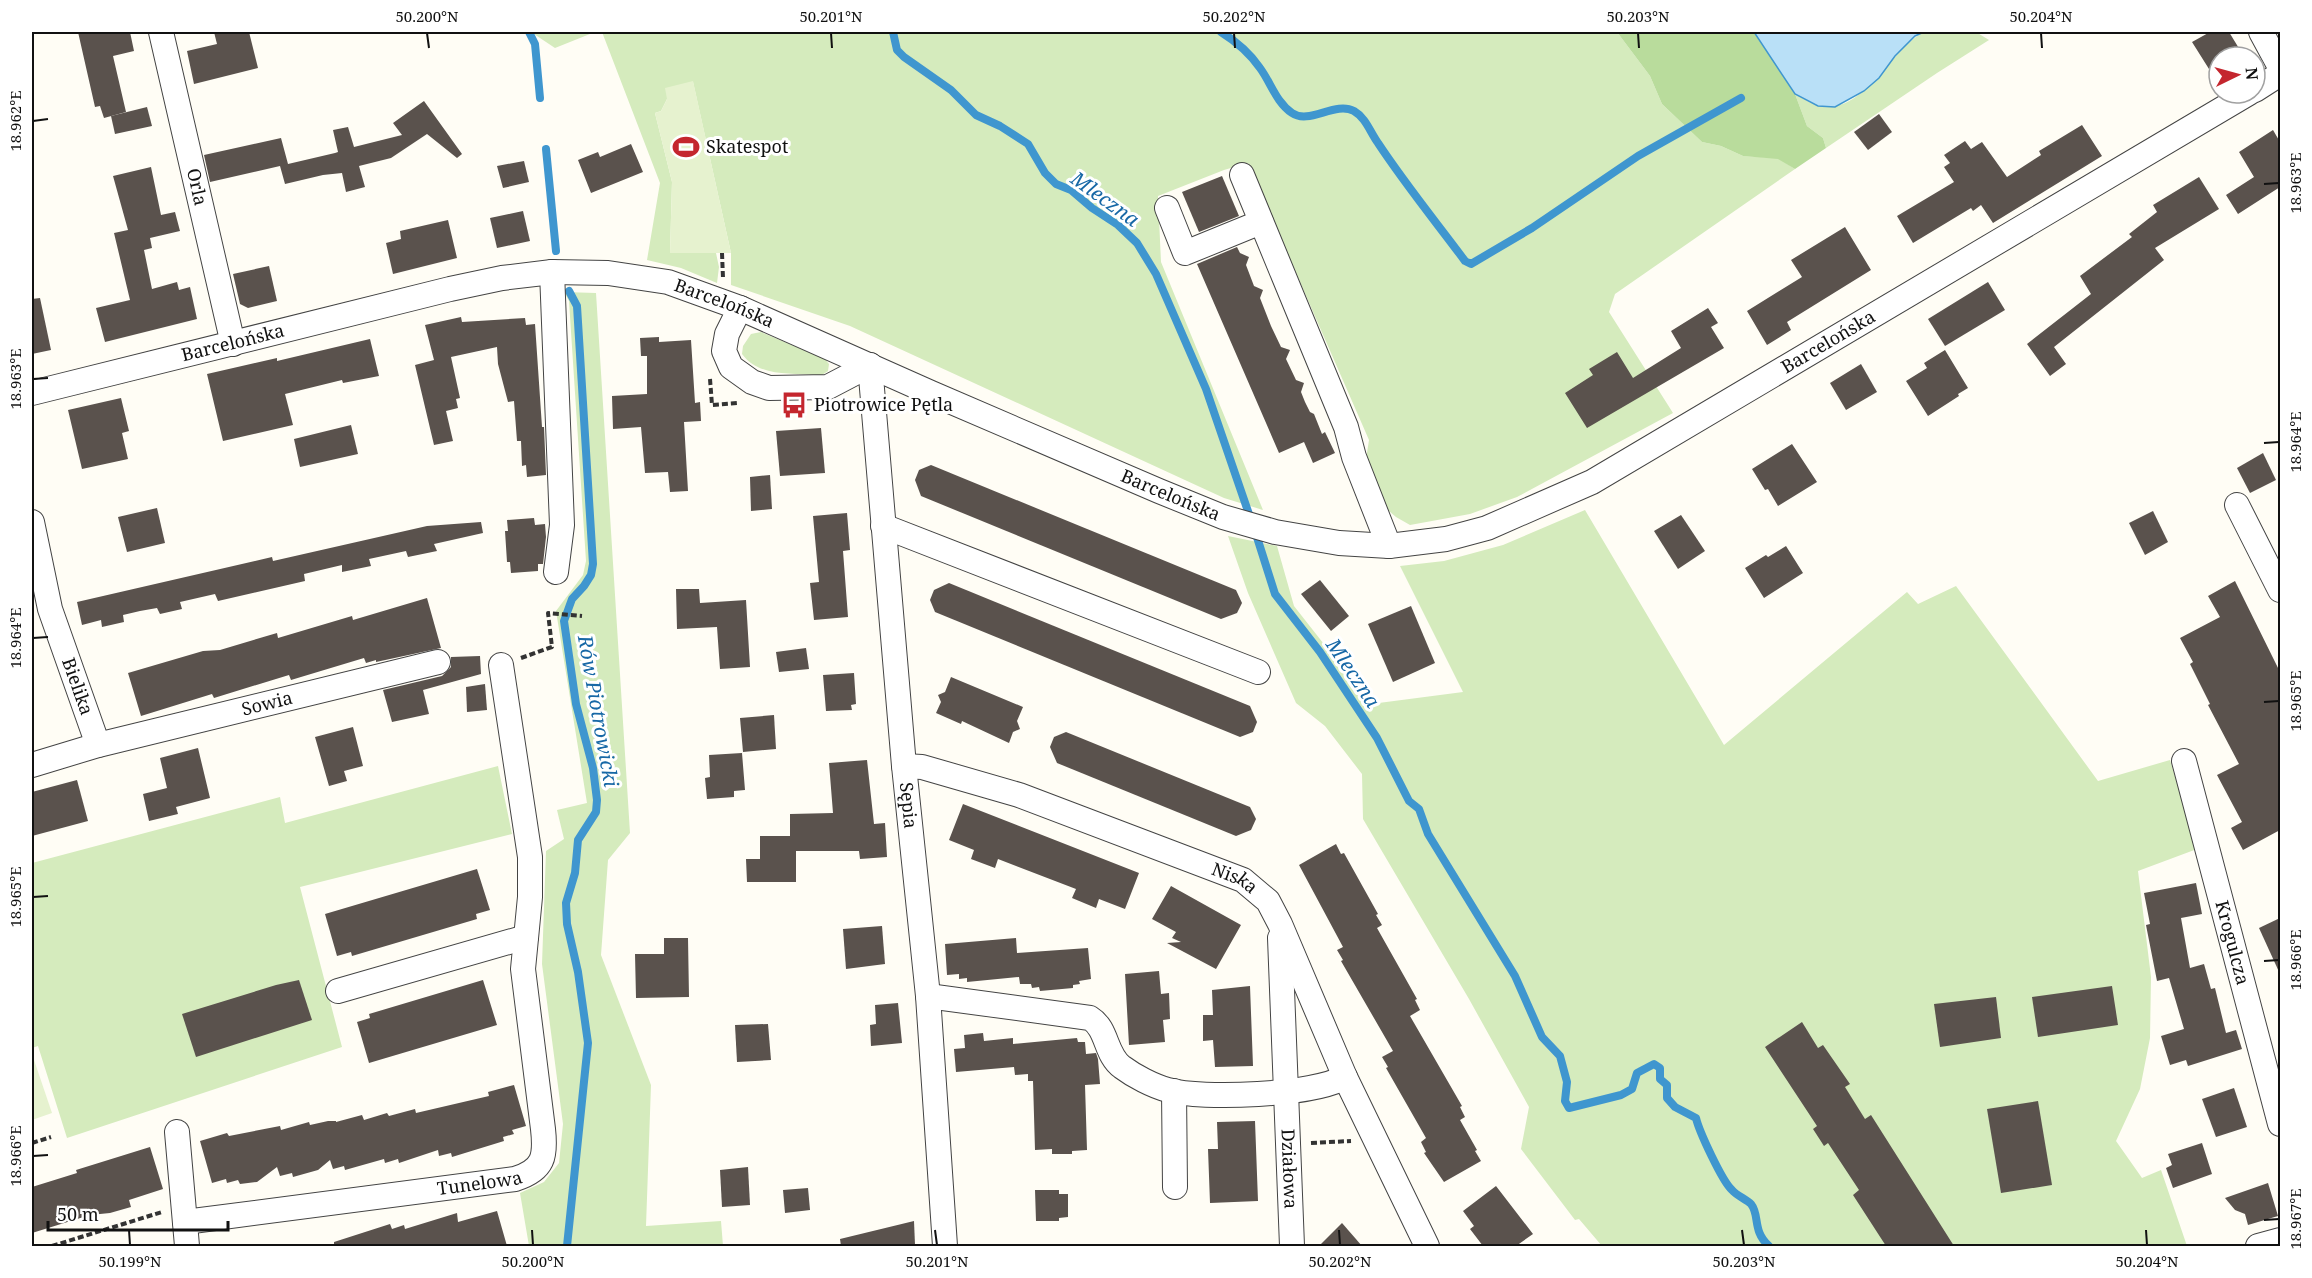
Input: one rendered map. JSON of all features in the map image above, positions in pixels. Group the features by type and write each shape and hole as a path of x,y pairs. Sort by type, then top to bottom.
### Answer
{"street":[{"name":"Orla","path":"161,32 233,344"},
{"path":"2261,32 2280,67"},
{"path":"2267,82 2280,74"},
{"name":"Barcelońska","path":"32,393 502,278 552,273 609,273 668,282 740,308 1137,482 1223,517 1275,532 1338,543 1389,546 1446,539 1487,528 1592,482 2229,105"},
{"path":"1242,175 1346,427 1354,457 1389,546"},
{"path":"1167,208 1185,252 1261,222"},
{"path":"552,273 562,525 556,572"},
{"path":"740,308 727,334 724,351 731,367 752,382 769,388 828,387 870,365"},
{"name":"Sępia","path":"870,365 904,766 928,996 945,1246"},
{"path":"2237,505 2280,590"},
{"name":"Bielika","path":"32,522 50,609 98,745"},
{"path":"883,526 1258,672"},
{"name":"Sowia","path":"32,765 98,745 438,662"},
{"name":"Tunelowa","path":"178,1216 515,1179 535,1170 542,1161 545,1146 523,969 530,857 501,665"},
{"name":"Krogulcza","path":"2184,761 2280,1124"},
{"name":"Niska","path":"904,766 922,767 1019,795 1243,880 1268,901 1345,1077 1427,1246"},
{"name":"Działowa","path":"1280,924 1292,1246"},
{"path":"338,991 526,937"},
{"path":"928,996 1090,1018 1100,1024 1112,1054 1120,1066 1167,1090 1199,1095 1286,1092 1328,1085 1345,1077"},
{"path":"1174,1091 1175,1187"},
{"path":"177,1132 178,1216 188,1246"},
{"path":"2258,1246 2280,1240"}],"path":[{"path":"722,253 724,266 722,288"},
{"path":"710,372 712,405 741,402"},
{"path":"501,665 552,647 548,613 582,616"},
{"path":"32,1143 51,1137"},
{"path":"1305,1143 1375,1140"},
{"path":"52,1246 178,1216"}],"green space":[{"path":"531,32 595,32 555,48"},
{"path":"602,32 1617,32 1650,76 1662,104 1702,142 1721,146 1743,156 1778,158 1795,169 1615,294 1609,312 1673,413 1517,497 1470,514 1410,525 1382,505 1366,459 1369,440 1248,163 1158,196 1161,262 1263,510 1224,498 850,326 731,285 731,253 693,82 667,99 661,111 655,113 672,182 670,253 716,253 719,267 717,283 681,268 647,260 660,183"},
{"path":"1617,32 1754,32 1795,94 1807,126 1823,138 1826,148 1795,169 1778,159 1743,156 1721,146 1702,142 1662,104 1650,76"},
{"path":"1924,32 1976,32 1989,40 1826,148 1823,138 1807,126 1795,94 1820,106 1836,106 1850,101 1876,79 1912,40"},
{"name":"Skatespot","path":"693,81 731,253 670,253 672,182 655,113 661,111 667,99 665,88"},
{"path":"564,292 596,293 630,833 608,860 601,955 651,1085 646,1226 721,1221 723,1246 529,1246 520,1193 544,1182 559,1163 563,1124 542,964 546,851 564,839 557,810 587,803 556,611 583,575 586,561 569,301"},
{"path":"761,332 825,359 829,364 828,371 822,375 786,374 757,367 742,354 743,346 751,334"},
{"path":"1585,510 1724,745 1907,592 1918,604 1956,586 2098,781 2170,760 2197,849 2138,871 2151,977 2150,1038 2140,1089 2116,1141 2142,1178 2161,1170 2187,1246 1602,1246 1579,1219 1575,1220 1521,1149 1529,1107 1469,999 1363,819 1362,774 1325,726 1296,703 1248,593 1228,536 1277,546 1294,606 1371,704 1463,692 1400,566 1444,561 1503,545"},
{"path":"498,766 512,834 300,887 342,1047 67,1138 38,1046 32,1048 32,863 280,797 285,823"},
{"path":"32,1054 52,1113 32,1120"}],"water":[{"path":"1754,32 1924,32 1915,36 1895,56 1879,78 1864,91 1835,107 1818,106 1795,94"}],"building":[{"path":"78,32 130,32 134,51 113,56 126,112 104,118 100,106 95,107"},
{"path":"214,32 249,32 258,68 194,84 187,51 217,44"},
{"path":"2210,32 2229,32 2237,45 2207,45 2207,66 2192,42"},
{"path":"424,101 462,154 457,158 427,134 391,158 359,166 365,187 346,192 342,173 285,184 280,166 210,182 204,155 281,138 288,164 335,153 338,152 333,130 348,127 354,147 402,135 393,123"},
{"path":"147,107 152,126 115,134 111,116"},
{"path":"1879,114 1892,132 1868,150 1854,132"},
{"path":"2082,125 2102,156 1993,223 1981,205 1973,211 1971,208 1913,243 1897,216 1954,182 1944,167 1950,163 1944,155 1965,141 1971,149 1982,142 2007,177 2041,155 2039,151"},
{"path":"2273,130 2280,142 2280,187 2238,214 2226,195 2254,177 2239,152"},
{"path":"631,144 643,172 591,193 578,160 598,152 600,157"},
{"path":"524,161 529,182 503,188 497,166"},
{"path":"151,167 161,215 175,212 180,231 150,238 152,248 144,250 152,289 177,282 179,290 190,287 197,319 105,342 96,308 130,300 114,233 128,230 113,176"},
{"path":"1222,176 1239,216 1199,232 1182,192"},
{"path":"2199,177 2219,209 2155,248 2164,260 2054,347 2066,364 2050,376 2027,344 2091,294 2080,276 2132,237 2129,234 2157,212 2153,205"},
{"path":"523,211 530,241 497,248 490,218"},
{"path":"448,220 457,258 393,274 386,243 401,239 400,231"},
{"path":"1845,227 1871,270 1787,322 1791,330 1767,345 1747,311 1802,277 1791,260"},
{"path":"1237,247 1240,253 1249,257 1246,265 1254,286 1263,290 1260,298 1271,326 1281,347 1290,350 1286,359 1296,380 1304,383 1301,392 1305,402 1310,412 1314,414 1322,434 1325,432 1335,453 1313,463 1304,442 1279,453 1197,264"},
{"path":"269,266 277,301 248,308 240,304 233,274"},
{"path":"1988,282 2005,310 1945,346 1928,319"},
{"path":"40,298 51,350 32,354 32,299"},
{"path":"1708,308 1718,323 1711,327 1724,348 1587,428 1565,393 1593,375 1589,369 1617,352 1633,378 1681,348 1671,331"},
{"path":"461,317 462,322 525,318 526,325 535,324 546,475 527,477 526,465 522,466 521,441 517,441 514,401 508,402 498,364 497,347 451,357 460,398 456,399 458,408 446,411 453,441 434,445 415,365 434,360 425,325"},
{"path":"659,337 659,342 691,340 695,403 700,402 701,421 684,422 688,491 670,492 668,472 645,473 641,427 613,429 612,396 647,394 647,356 641,356 640,338"},
{"path":"370,339 379,376 343,383 342,380 285,394 293,425 223,441 207,374 277,358 277,361"},
{"path":"1945,350 1968,388 1928,416 1906,381 1927,368 1924,363"},
{"path":"1861,364 1877,392 1846,410 1830,383"},
{"path":"121,398 129,431 122,433 128,459 82,469 68,410"},
{"path":"351,425 358,454 300,467 294,439"},
{"path":"821,428 825,473 780,476 776,431"},
{"path":"1792,444 1817,482 1778,506 1752,469"},
{"path":"2263,453 2276,480 2250,493 2237,468"},
{"path":"931,465 1236,590 1242,603 1237,613 1221,619 921,496 915,480 919,470"},
{"path":"770,475 772,509 751,511 750,477"},
{"path":"157,508 165,543 127,552 118,517"},
{"path":"2153,511 2168,542 2145,555 2129,523"},
{"path":"847,513 850,550 843,551 848,617 814,620 810,583 819,582 813,516"},
{"path":"1681,515 1705,551 1678,569 1654,531"},
{"path":"534,518 535,525 545,524 543,564 538,564 538,571 511,573 510,562 507,562 505,531 508,531 507,520"},
{"path":"481,522 483,533 434,544 437,551 408,557 406,551 369,559 371,566 342,572 342,565 304,574 305,581 218,601 215,594 180,602 182,609 160,614 157,608 140,611 123,615 124,622 102,627 101,620 82,625 77,602 272,557 273,561 427,526"},
{"path":"1786,546 1803,573 1764,598 1745,568"},
{"path":"1320,580 1349,616 1331,631 1301,594"},
{"path":"2235,581 2280,672 2280,830 2243,850 2231,828 2242,822 2217,775 2239,764 2208,705 2210,704 2190,664 2193,662 2180,638 2220,617 2208,596"},
{"path":"949,583 1250,706 1257,722 1253,732 1240,737 935,612 930,600 934,590"},
{"path":"676,589 699,589 700,603 746,600 750,667 720,669 717,627 677,629"},
{"path":"427,598 441,648 376,662 376,660 366,663 364,658 291,680 289,675 214,698 212,694 141,716 128,673 203,651 220,650 277,633 278,638 352,616 353,620"},
{"path":"1411,606 1435,663 1393,682 1368,624"},
{"path":"806,648 809,669 779,672 776,652"},
{"path":"480,656 481,674 423,690 429,714 392,722 383,690 442,676 451,667 451,657"},
{"path":"854,673 856,704 851,705 852,710 826,711 823,675"},
{"path":"951,677 1023,707 1017,721 1020,729 1013,732 1009,743 962,721 961,724 936,713 941,702 938,695 945,692"},
{"path":"485,684 487,710 467,712 466,687"},
{"path":"774,715 776,749 743,752 740,718"},
{"path":"353,727 363,766 344,771 347,781 329,786 315,737"},
{"path":"1066,732 1250,807 1256,819 1251,830 1236,836 1057,763 1050,747 1054,737"},
{"path":"198,748 210,798 176,807 178,814 149,821 143,794 167,788 160,758"},
{"path":"742,753 745,790 734,791 734,797 707,799 705,778 710,777 709,755"},
{"path":"867,760 874,824 885,823 887,857 860,859 859,851 796,851 796,882 747,882 746,859 760,859 760,836 790,836 790,814 833,813 829,763"},
{"path":"77,780 88,821 32,836 32,792"},
{"path":"963,804 1139,873 1125,909 1099,899 1096,908 1072,898 1076,889 998,859 995,868 971,859 974,850 949,840"},
{"path":"1336,844 1341,854 1344,853 1378,914 1376,915 1382,925 1377,928 1417,999 1415,1000 1420,1010 1410,1016 1462,1106 1460,1107 1465,1117 1460,1120 1481,1161 1444,1182 1424,1153 1426,1152 1421,1142 1426,1138 1386,1068 1388,1067 1382,1057 1393,1051 1341,961 1343,960 1337,950 1343,947 1299,865"},
{"path":"477,869 490,910 476,914 477,919 352,956 351,952 337,956 325,914"},
{"path":"2196,883 2202,914 2181,918 2190,968 2204,964 2211,989 2215,988 2226,1033 2236,1030 2242,1049 2188,1066 2186,1060 2170,1065 2161,1036 2184,1029 2169,978 2157,981 2146,925 2150,924 2144,893"},
{"path":"1171,886 1241,925 1216,969 1167,943 1181,942 1172,938 1176,932 1152,919"},
{"path":"2280,918 2280,974 2259,928"},
{"path":"882,926 885,964 846,969 843,929"},
{"path":"664,938 688,938 689,997 636,998 635,954 664,954"},
{"path":"1016,938 1017,953 1088,948 1091,979 1079,981 1080,984 1073,985 1073,988 1040,991 1039,987 1032,988 1031,984 1020,984 1019,977 967,982 967,978 959,979 959,974 947,975 945,944"},
{"path":"1159,971 1161,994 1169,993 1170,1019 1163,1020 1165,1042 1129,1045 1125,974"},
{"path":"299,980 312,1020 196,1057 182,1014"},
{"path":"483,980 497,1025 369,1063 357,1022 370,1018 369,1014"},
{"path":"1250,986 1253,1066 1215,1067 1213,1040 1203,1041 1203,1015 1213,1015 1212,990"},
{"path":"2112,986 2118,1025 2038,1037 2032,997"},
{"path":"1996,997 2001,1038 1940,1047 1934,1004"},
{"path":"898,1003 902,1043 871,1046 870,1025 876,1024 875,1005"},
{"path":"1802,1022 1818,1048 1823,1045 1850,1084 1845,1087 1865,1119 1871,1115 1954,1246 1886,1246 1853,1195 1859,1190 1828,1143 1824,1146 1813,1129 1817,1126 1765,1047"},
{"path":"768,1024 771,1060 737,1062 735,1025"},
{"path":"983,1033 984,1041 1013,1038 1013,1044 1077,1038 1078,1042 1085,1042 1086,1054 1096,1053 1100,1084 1085,1085 1087,1150 1072,1151 1072,1154 1052,1154 1052,1149 1035,1150 1033,1081 1028,1081 1028,1074 1015,1075 1014,1067 956,1072 954,1049 965,1048 964,1035"},
{"path":"514,1085 526,1126 512,1130 514,1134 503,1137 504,1141 452,1157 451,1153 439,1156 438,1150 399,1163 398,1159 385,1163 384,1159 345,1170 344,1166 333,1169 330,1160 318,1170 293,1177 292,1173 280,1176 277,1167 257,1182 240,1184 238,1180 227,1183 226,1179 212,1183 200,1141 227,1133 229,1136 280,1126 281,1130 309,1122 310,1125 328,1121 336,1122 362,1115 364,1120 387,1113 389,1116 415,1109 416,1113 489,1096 488,1092"},
{"path":"2234,1088 2247,1127 2216,1137 2202,1099"},
{"path":"2038,1101 2052,1185 2001,1193 1987,1109"},
{"path":"1255,1121 1258,1201 1210,1203 1208,1149 1218,1149 1217,1122"},
{"path":"2202,1143 2212,1174 2173,1188 2166,1168 2172,1165 2168,1154"},
{"path":"150,1147 163,1189 129,1200 131,1207 110,1213 90,1215 32,1233 32,1187 77,1173 76,1170"},
{"path":"748,1167 750,1205 722,1207 720,1170"},
{"path":"2268,1183 2278,1216 2248,1225 2245,1214 2235,1210 2225,1198"},
{"path":"1496,1186 1533,1234 1516,1246 1483,1246 1470,1229 1474,1226 1463,1211"},
{"path":"808,1188 810,1210 785,1213 783,1190"},
{"path":"1035,1190 1059,1190 1059,1194 1068,1194 1068,1217 1059,1218 1059,1221 1036,1221"},
{"path":"497,1211 507,1246 334,1246 334,1242 390,1224 392,1229 404,1225 405,1229 457,1213 458,1222"},
{"path":"914,1221 915,1245 841,1246 840,1239"},
{"path":"1342,1223 1362,1246 1319,1246"}],"waterway":[{"name":"Rów Piotrowicki","path":"529,32 535,44 540,98"},
{"name":"Mleczna","path":"893,32 897,50 904,57 951,90 976,115 1000,126 1028,144 1045,173 1056,184 1071,190 1092,208 1118,225 1137,243 1156,274 1206,389 1251,520"},
{"path":"1221,32 1252,57 1278,98 1292,113 1306,116 1347,109 1358,114 1421,203 1465,261 1471,264 1532,228 1638,156 1741,98"},
{"name":"Rów Piotrowicki","path":"546,149 556,251"},
{"name":"Rów Piotrowicki","path":"567,1246 588,1043 578,972 567,924 566,903 575,873 578,840 596,812 597,800 593,768 576,704 564,621 572,599 591,575 593,564 577,306 569,291"},
{"name":"Mleczna","path":"1255,531 1275,594 1320,652 1377,738 1409,801 1419,809 1428,834 1515,976 1542,1037 1560,1056 1567,1082 1565,1101 1569,1108 1621,1095 1632,1089 1637,1073 1654,1064 1660,1068 1660,1079 1667,1085 1667,1098 1675,1107 1696,1118 1706,1144 1728,1185 1754,1208 1760,1235 1769,1246"}],"place":[{"name":"Skatespot","path":"686,147"},
{"name":"Piotrowice Pętla","path":"794,405"}]}
